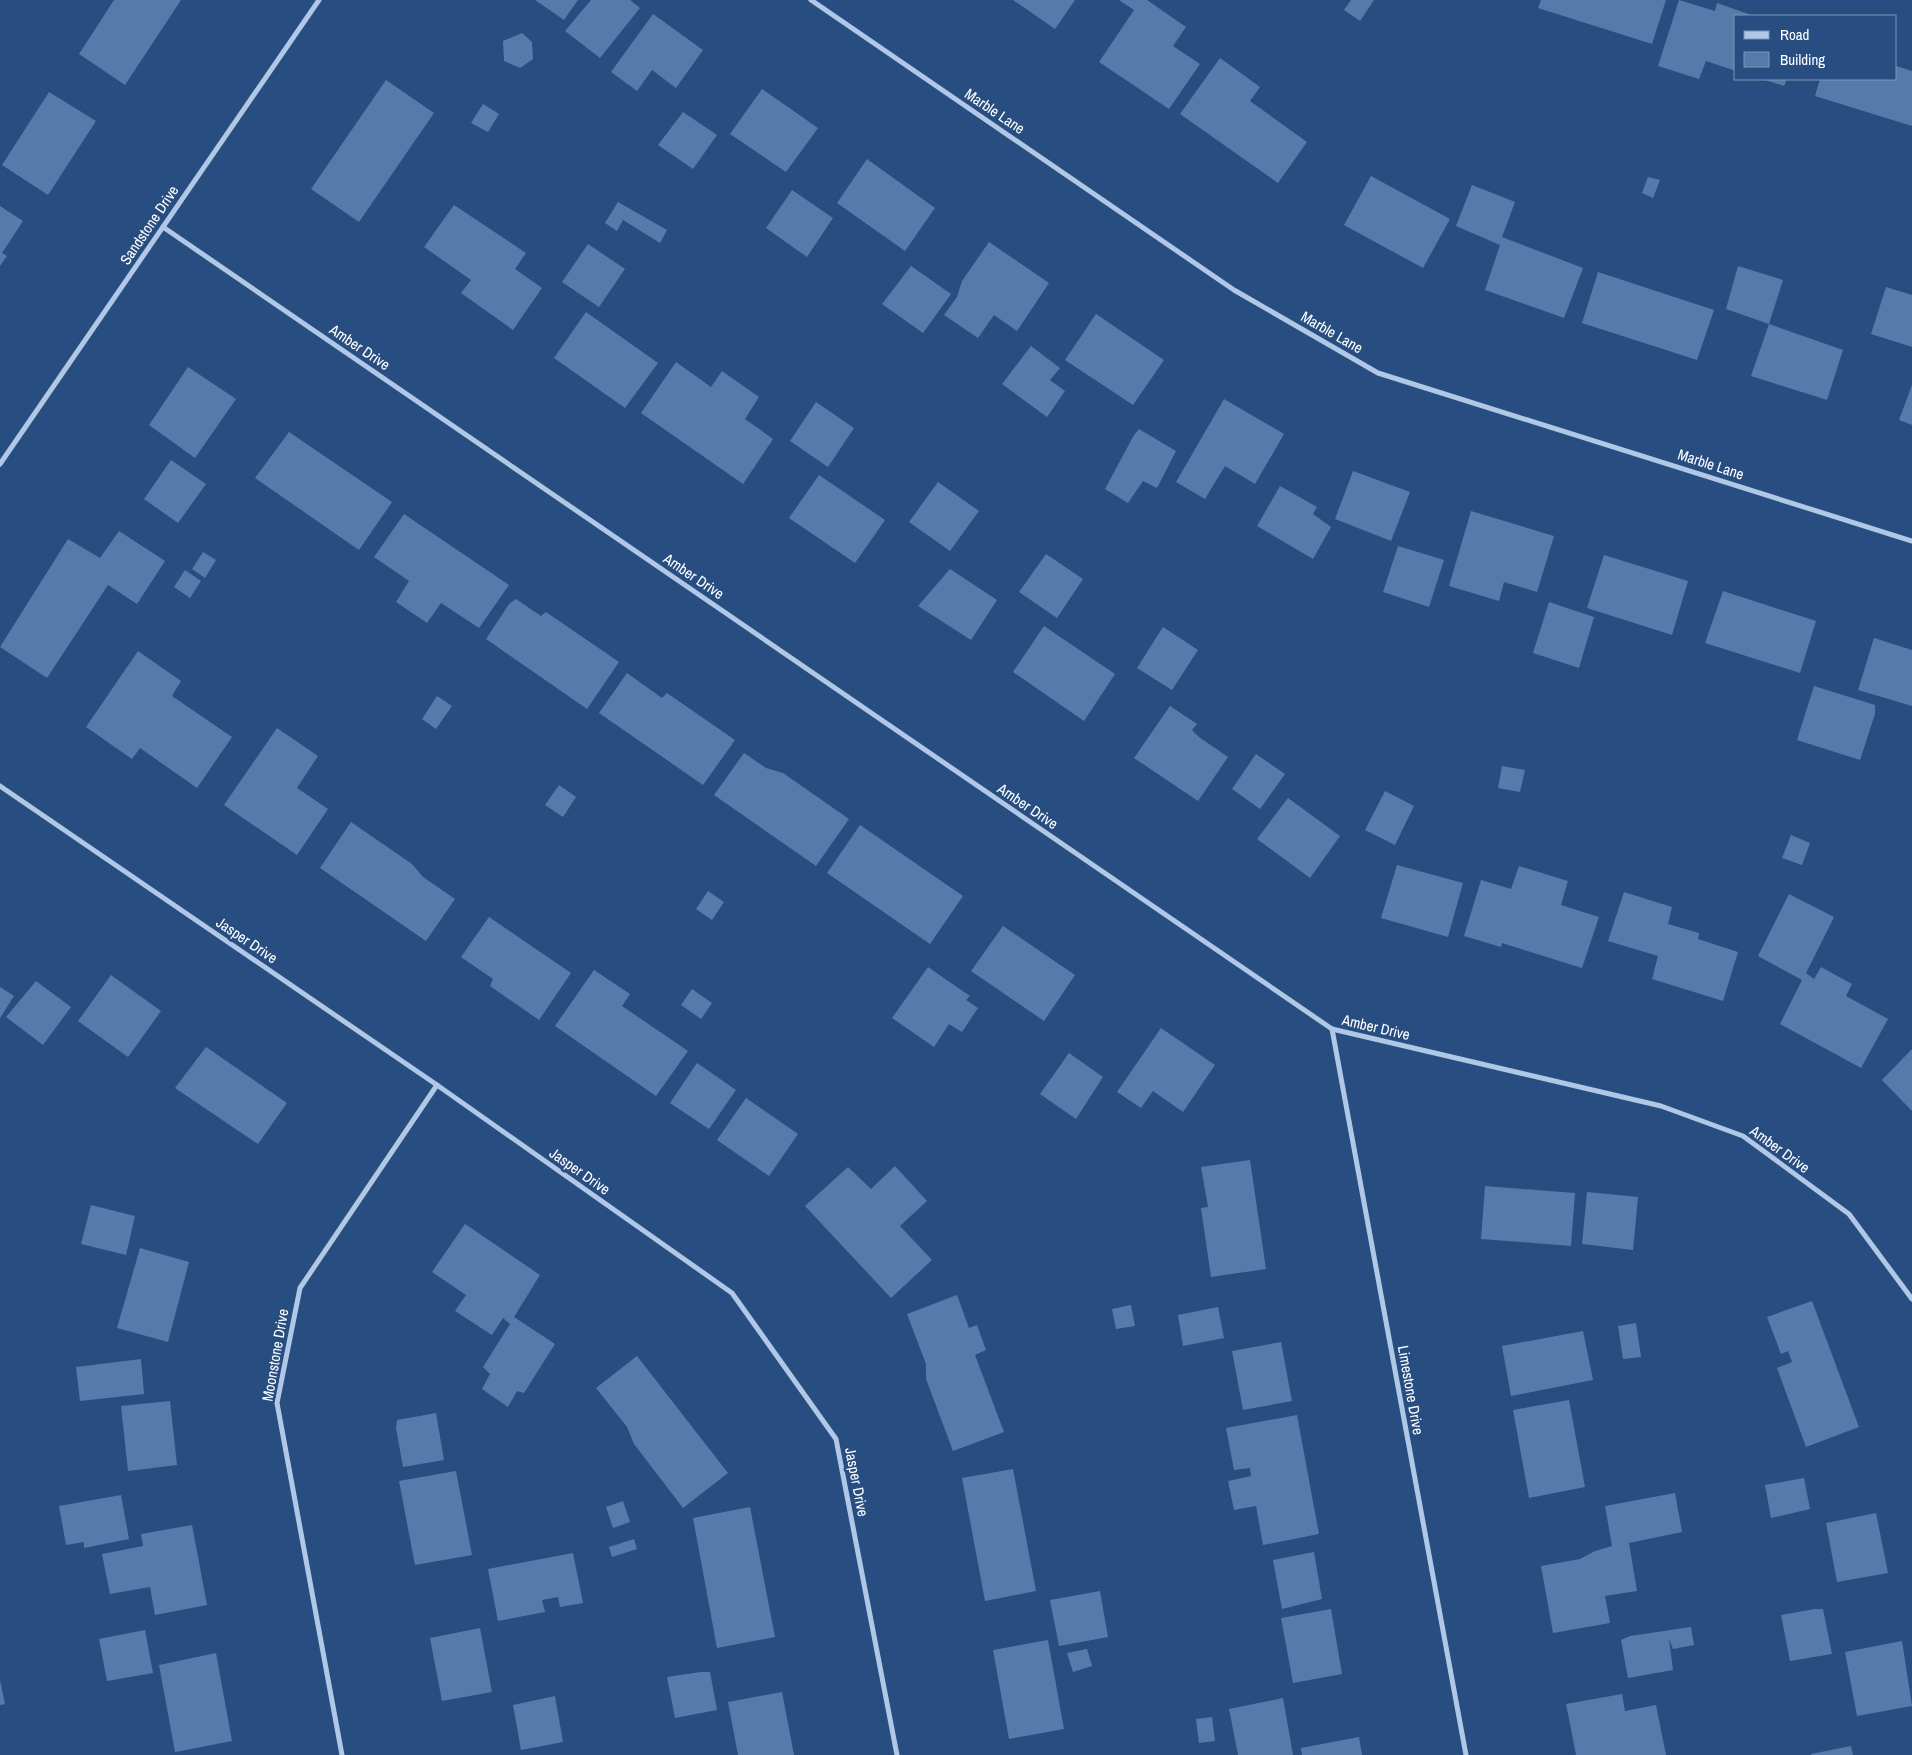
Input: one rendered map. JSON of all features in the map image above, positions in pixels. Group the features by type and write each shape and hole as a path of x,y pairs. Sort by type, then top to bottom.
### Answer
{"street":[{"name":"Sandstone Drive","path":"0,464 319,0"},
{"name":"Marble Lane","path":"811,0 1234,290 1378,373 1912,541"},
{"name":"Amber Drive","path":"163,227 1332,1029 1661,1106 1743,1136 1848,1214 1912,1299"},
{"name":"Jasper Drive","path":"0,786 437,1086 732,1292 836,1439 897,1755"},
{"name":"Limestone Drive","path":"1332,1029 1466,1755"},
{"name":"Moonstone Drive","path":"342,1755 277,1403 300,1288 437,1086"}],"building":[{"path":"114,0 181,0 125,85 79,54"},
{"path":"535,0 578,0 564,20"},
{"path":"591,0 630,0 640,8 600,58 565,31"},
{"path":"1013,0 1075,0 1055,29"},
{"path":"1119,0 1147,0 1186,27 1173,46 1200,64 1169,109 1099,62 1134,10"},
{"path":"1351,0 1374,0 1360,21 1344,10"},
{"path":"1541,0 1666,0 1652,44 1538,8"},
{"path":"1679,0 1715,11 1717,3 1751,15 1734,15 1734,70 1706,61 1699,79 1658,66"},
{"path":"653,14 703,50 676,88 652,70 637,91 611,72"},
{"path":"522,33 532,42 533,59 520,68 504,61 503,41"},
{"path":"1220,58 1260,87 1250,101 1307,142 1278,183 1180,114"},
{"path":"1897,66 1912,71 1912,126 1815,96 1820,80 1897,80"},
{"path":"386,80 434,113 359,222 311,189"},
{"path":"1765,80 1787,80 1784,86"},
{"path":"762,89 818,128 786,172 730,134"},
{"path":"49,92 96,121 48,195 2,165"},
{"path":"483,104 499,114 488,132 471,123"},
{"path":"683,112 717,135 693,169 658,145"},
{"path":"867,159 935,208 905,251 837,203"},
{"path":"1371,176 1450,219 1423,268 1344,225"},
{"path":"1648,177 1660,180 1653,198 1642,193"},
{"path":"1472,185 1515,202 1502,237 1583,268 1564,318 1485,290 1500,245 1456,226"},
{"path":"792,190 833,218 807,257 766,228"},
{"path":"618,202 667,230 660,243 623,220 617,231 605,223"},
{"path":"454,205 526,253 515,269 542,288 513,330 461,293 471,280 424,247"},
{"path":"0,206 23,221 2,253 7,256 0,266"},
{"path":"989,242 1049,283 1017,331 994,315 978,338 944,315 957,297 962,281"},
{"path":"588,244 625,269 599,307 562,282"},
{"path":"911,266 951,294 923,333 882,304"},
{"path":"1738,266 1783,280 1769,324 1726,309"},
{"path":"1598,272 1714,310 1697,360 1582,323"},
{"path":"1886,287 1912,295 1912,347 1871,334"},
{"path":"586,312 658,363 625,408 554,358"},
{"path":"1096,314 1164,360 1133,405 1065,360"},
{"path":"1769,324 1843,350 1827,400 1751,376"},
{"path":"1031,346 1060,368 1050,380 1065,391 1047,417 1002,384"},
{"path":"676,362 711,387 722,371 759,397 745,419 773,439 743,484 641,413"},
{"path":"188,367 236,399 195,458 149,425"},
{"path":"1912,385 1912,425 1899,420"},
{"path":"1224,399 1284,434 1255,484 1225,466 1205,499 1176,482"},
{"path":"816,402 854,428 828,467 790,441"},
{"path":"1139,429 1176,451 1157,488 1143,481 1128,503 1105,489"},
{"path":"289,432 392,502 359,550 255,478"},
{"path":"171,460 206,484 178,523 144,499"},
{"path":"1353,471 1410,492 1391,541 1335,519"},
{"path":"819,475 885,520 855,563 789,518"},
{"path":"938,482 979,511 950,551 909,522"},
{"path":"1280,486 1317,507 1313,514 1331,527 1313,559 1257,526"},
{"path":"1471,511 1554,536 1537,592 1504,582 1499,601 1449,586"},
{"path":"404,514 509,585 479,628 441,603 427,623 396,602 409,581 374,557"},
{"path":"119,531 165,561 137,604 108,585 47,678 0,647 68,539 100,558"},
{"path":"1398,546 1444,560 1429,607 1383,592"},
{"path":"203,552 216,560 205,578 192,569"},
{"path":"1046,554 1083,579 1057,618 1019,592"},
{"path":"1604,555 1688,581 1672,635 1587,608"},
{"path":"950,569 997,600 971,640 918,606"},
{"path":"185,570 201,581 190,598 174,587"},
{"path":"1723,591 1816,621 1800,673 1705,643"},
{"path":"516,599 541,616 546,612 619,662 587,709 486,639 509,604"},
{"path":"1549,602 1594,617 1579,668 1533,653"},
{"path":"1044,626 1115,674 1084,721 1013,672"},
{"path":"1163,627 1198,650 1172,690 1137,668"},
{"path":"1874,638 1912,650 1912,706 1858,690"},
{"path":"138,651 181,681 172,696 232,737 197,788 140,748 132,759 86,727"},
{"path":"627,673 662,698 667,693 735,740 703,785 599,713"},
{"path":"1814,686 1875,705 1875,714 1860,760 1797,740"},
{"path":"437,696 452,706 436,729 422,719"},
{"path":"1170,706 1197,724 1192,730 1228,757 1198,801 1134,758"},
{"path":"277,728 318,756 297,788 328,809 297,855 224,805"},
{"path":"744,753 766,768 783,773 849,819 816,866 714,795"},
{"path":"1256,754 1285,774 1260,809 1232,789"},
{"path":"1502,766 1525,770 1520,792 1498,788"},
{"path":"559,785 576,797 563,817 545,805"},
{"path":"1385,791 1414,806 1395,845 1365,830"},
{"path":"1288,798 1340,836 1310,878 1257,839"},
{"path":"351,822 412,864 423,877 455,899 426,941 320,868"},
{"path":"860,825 963,896 930,944 827,873"},
{"path":"1791,835 1810,843 1802,865 1782,858"},
{"path":"1397,865 1463,883 1448,937 1381,918"},
{"path":"1519,866 1568,881 1561,905 1599,917 1582,968 1502,943 1501,947 1464,936 1481,880 1511,889"},
{"path":"708,891 724,902 712,920 696,909"},
{"path":"1624,892 1672,907 1668,924 1699,933 1698,939 1738,952 1723,1001 1652,979 1658,956 1608,941"},
{"path":"1789,894 1834,917 1806,973 1814,979 1821,967 1852,984 1846,996 1888,1019 1861,1068 1780,1024 1802,980 1758,956"},
{"path":"489,917 571,973 539,1020 490,986 493,979 461,957"},
{"path":"1003,926 1075,975 1044,1021 971,971"},
{"path":"928,967 970,996 966,1000 978,1008 962,1032 949,1024 934,1047 892,1018"},
{"path":"594,970 630,994 622,1006 688,1051 656,1096 555,1026"},
{"path":"111,975 161,1011 128,1057 78,1021"},
{"path":"36,981 71,1007 43,1045 6,1017"},
{"path":"0,987 14,996 0,1018"},
{"path":"692,989 712,1003 701,1019 681,1005"},
{"path":"1161,1028 1215,1065 1183,1112 1153,1091 1141,1108 1117,1092"},
{"path":"206,1047 287,1103 258,1144 175,1088"},
{"path":"1912,1049 1912,1111 1882,1080"},
{"path":"1069,1053 1103,1077 1076,1119 1040,1094"},
{"path":"697,1063 736,1090 709,1129 670,1103"},
{"path":"746,1098 798,1134 769,1176 717,1140"},
{"path":"1250,1160 1266,1269 1211,1277 1201,1208 1208,1207 1201,1167"},
{"path":"895,1166 927,1201 900,1226 932,1260 891,1298 805,1206 848,1167 871,1189"},
{"path":"1485,1186 1575,1193 1571,1246 1481,1239"},
{"path":"1587,1192 1638,1197 1633,1250 1582,1244"},
{"path":"91,1205 135,1216 126,1255 81,1244"},
{"path":"465,1224 540,1275 514,1317 555,1344 524,1393 517,1391 508,1407 482,1389 490,1374 483,1367 510,1324 503,1318 492,1335 455,1311 466,1295 432,1272"},
{"path":"140,1248 189,1262 168,1342 117,1328"},
{"path":"957,1295 969,1328 977,1325 986,1350 975,1355 1004,1432 953,1451 926,1379 926,1364 907,1314"},
{"path":"1812,1301 1859,1427 1806,1447 1777,1368 1792,1362 1788,1351 1781,1354 1767,1317"},
{"path":"1131,1305 1135,1326 1116,1329 1112,1309"},
{"path":"1218,1307 1224,1338 1183,1346 1178,1315"},
{"path":"1636,1323 1641,1357 1623,1359 1618,1326"},
{"path":"1583,1331 1593,1380 1511,1396 1502,1346"},
{"path":"1281,1342 1292,1401 1243,1410 1232,1351"},
{"path":"637,1356 728,1473 683,1508 634,1444 627,1427 596,1388"},
{"path":"141,1359 144,1394 80,1401 76,1367"},
{"path":"1569,1400 1585,1487 1529,1498 1513,1410"},
{"path":"170,1401 177,1465 128,1471 121,1406"},
{"path":"436,1413 444,1460 403,1467 396,1428 397,1420"},
{"path":"1297,1415 1319,1534 1263,1545 1256,1506 1234,1510 1228,1481 1251,1476 1250,1468 1234,1470 1226,1428"},
{"path":"1013,1469 1036,1591 985,1601 962,1478"},
{"path":"456,1471 472,1555 415,1565 399,1481"},
{"path":"1804,1478 1810,1509 1771,1518 1765,1485"},
{"path":"1675,1493 1682,1532 1629,1543 1637,1591 1605,1596 1610,1623 1553,1633 1541,1566 1580,1559 1595,1551 1612,1546 1605,1506"},
{"path":"121,1495 129,1539 84,1548 84,1542 66,1545 59,1506"},
{"path":"623,1501 630,1522 613,1528 606,1507"},
{"path":"750,1507 775,1637 717,1648 693,1518"},
{"path":"1876,1513 1888,1573 1837,1582 1826,1523"},
{"path":"192,1525 207,1605 155,1615 150,1587 110,1594 102,1554 143,1546 141,1534"},
{"path":"634,1539 637,1549 612,1557 609,1547"},
{"path":"1314,1552 1322,1599 1282,1609 1273,1560"},
{"path":"573,1553 583,1603 560,1607 558,1597 542,1600 545,1612 498,1621 488,1569"},
{"path":"1100,1591 1108,1637 1059,1646 1050,1600"},
{"path":"1331,1609 1342,1674 1293,1683 1281,1618"},
{"path":"1823,1609 1832,1654 1790,1661 1781,1615"},
{"path":"1691,1627 1694,1645 1673,1649 1669,1639 1673,1670 1628,1678 1621,1640 1630,1636"},
{"path":"480,1628 492,1692 442,1701 430,1638"},
{"path":"145,1630 153,1673 107,1681 99,1639"},
{"path":"1048,1640 1064,1729 1009,1739 993,1650"},
{"path":"1902,1641 1912,1706 1857,1716 1845,1652"},
{"path":"1087,1649 1092,1666 1073,1672 1067,1653"},
{"path":"216,1653 232,1741 175,1752 159,1665"},
{"path":"710,1672 717,1710 675,1718 667,1677"},
{"path":"0,1680 5,1704 0,1705"},
{"path":"782,1692 794,1755 738,1755 728,1702"},
{"path":"1622,1694 1625,1711 1656,1705 1666,1755 1576,1755 1566,1704"},
{"path":"555,1696 563,1742 521,1750 513,1705"},
{"path":"1283,1698 1293,1755 1238,1755 1229,1709"},
{"path":"1212,1717 1215,1741 1199,1743 1196,1719"},
{"path":"1359,1737 1362,1755 1302,1755 1301,1748"},
{"path":"1851,1746 1853,1755 1811,1755 1811,1754"}]}
